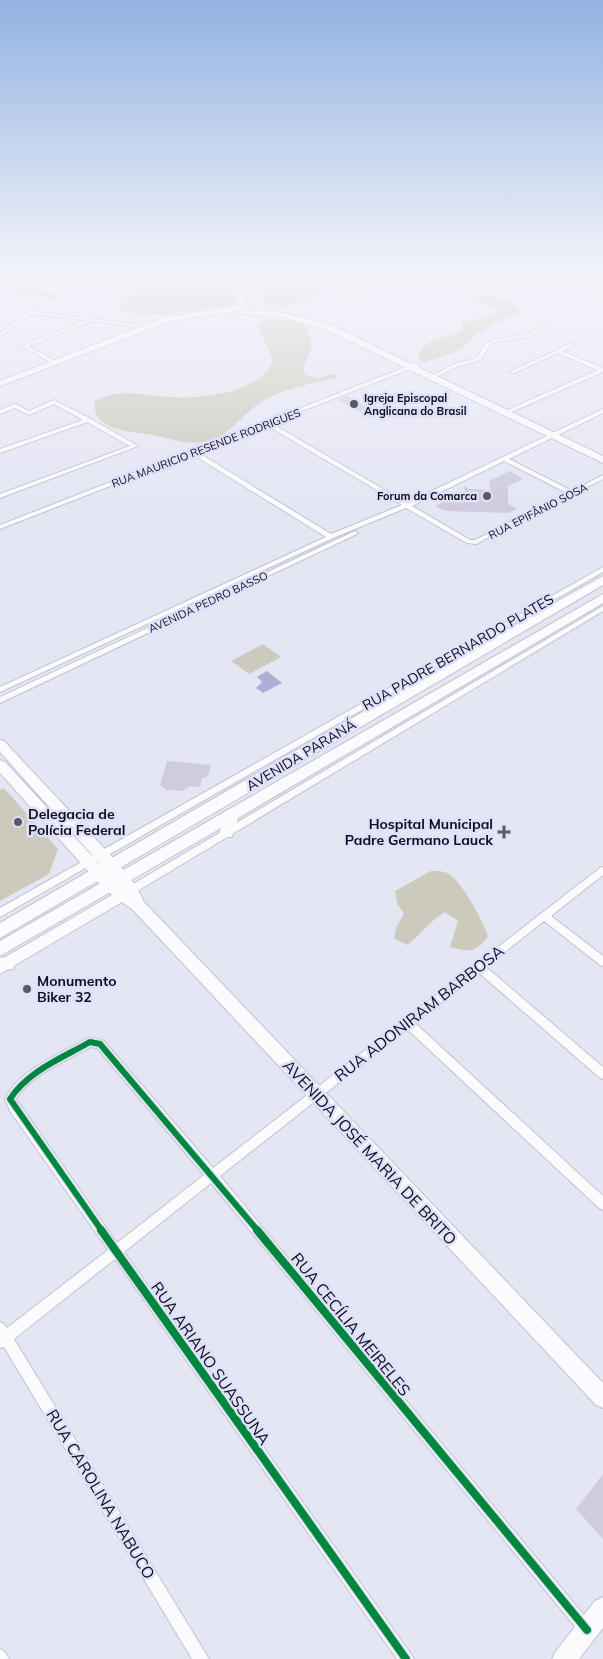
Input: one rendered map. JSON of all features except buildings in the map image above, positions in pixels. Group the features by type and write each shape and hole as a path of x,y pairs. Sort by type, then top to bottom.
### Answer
{"main road":[{"path":"1,383 90,349"},
{"path":"1,383 94,349"},
{"path":"379,349 555,434 603,454"},
{"path":"413,366 436,374 494,405"},
{"path":"555,434 603,460"},
{"name":"AVENIDA PARANÁ","path":"0,949 423,683 603,580"},
{"name":"AVENIDA PARANÁ","path":"0,931 113,879 231,814 603,598"},
{"path":"461,661 476,672"},
{"path":"443,671 455,677 459,682"},
{"path":"379,697 423,683"},
{"name":"AVENIDA JOSÉ MARIA DE BRITO","path":"0,744 36,782 113,879"},
{"name":"AVENIDA JOSÉ MARIA DE BRITO","path":"0,764 20,788 113,879 314,1095 603,1398"},
{"path":"20,788 25,783 36,782"},
{"path":"227,833 231,814"},
{"name":"AVENIDA PARANÁ","path":"2,966 113,879"},
{"path":"564,1659 603,1610"}],"street":[{"path":"30,349 55,363"},
{"path":"436,374 457,365 479,359 484,349"},
{"path":"512,372 561,349"},
{"path":"557,351 603,370"},
{"name":"RUA MAURICIO RESENDE RODRIGUES","path":"0,527 194,453 413,366"},
{"path":"508,412 603,370"},
{"path":"0,412 15,406 29,412 54,402 135,446 0,496"},
{"name":"AVENIDA PEDRO BASSO","path":"0,700 603,411"},
{"path":"0,452 89,420"},
{"path":"268,424 410,505"},
{"path":"194,453 331,537"},
{"path":"504,459 572,493"},
{"name":"RUA EPIFÂNIO SOSA","path":"410,505 472,542 603,477"},
{"name":"AVENIDA PEDRO BASSO","path":"0,690 331,537 410,505"},
{"name":"RUA PADRE BERNARDO PLATES","path":"0,913 113,879 379,697 603,569"},
{"path":"113,879 227,833 603,608"},
{"name":"RUA ADONIRAM BARBOSA","path":"2,1336 116,1250 603,870"},
{"path":"544,916 603,962"},
{"path":"479,967 603,1074"},
{"path":"408,1022 603,1204"},
{"name":"RUA ARIANO SUASSUNA","path":"90,1042 24,1082 14,1091 10,1099 14,1107 406,1659"},
{"name":"RUA CECÍLIA MEIRELES","path":"90,1042 100,1044 211,1174 587,1630"},
{"name":"RUA CAROLINA NABUCO","path":"2,1336 201,1659"}],"shaded area":[{"path":"268,349 311,349 303,368 305,375 318,378 331,374 336,375 336,378 295,388 266,399 251,409 219,437 197,443 182,442 115,428 99,419 95,411 95,401 114,394 132,393 171,397 198,397 230,391 257,380 267,370 273,359"},
{"path":"422,349 459,349 423,363 419,360"},
{"path":"263,644 281,657 249,674 231,661"},
{"name":"Delegacia de Polícia Federal","path":"4,788 58,849 49,874 0,901 0,790"},
{"path":"431,871 445,872 453,877 471,901 488,936 480,946 472,950 450,947 458,921 445,912 407,945 394,938 397,926 404,914 397,903 395,891"}],"water":[{"path":"267,671 282,683 263,693 256,688 262,682 257,677"}],"cycle path":[{"path":"406,1659 14,1107 10,1099 15,1090 34,1074 90,1042 100,1044 211,1174 587,1630"}],"place":[{"name":"Igreja Episcopal Anglicana do Brasil","path":"354,404"},
{"name":"Forum da Comarca","path":"487,496"},
{"name":"Delegacia de Polícia Federal","path":"18,822"},
{"name":"Hospital Municipal Padre Germano Lauck","path":"504,832"},
{"name":"Monumento Biker 32","path":"27,989"}]}
